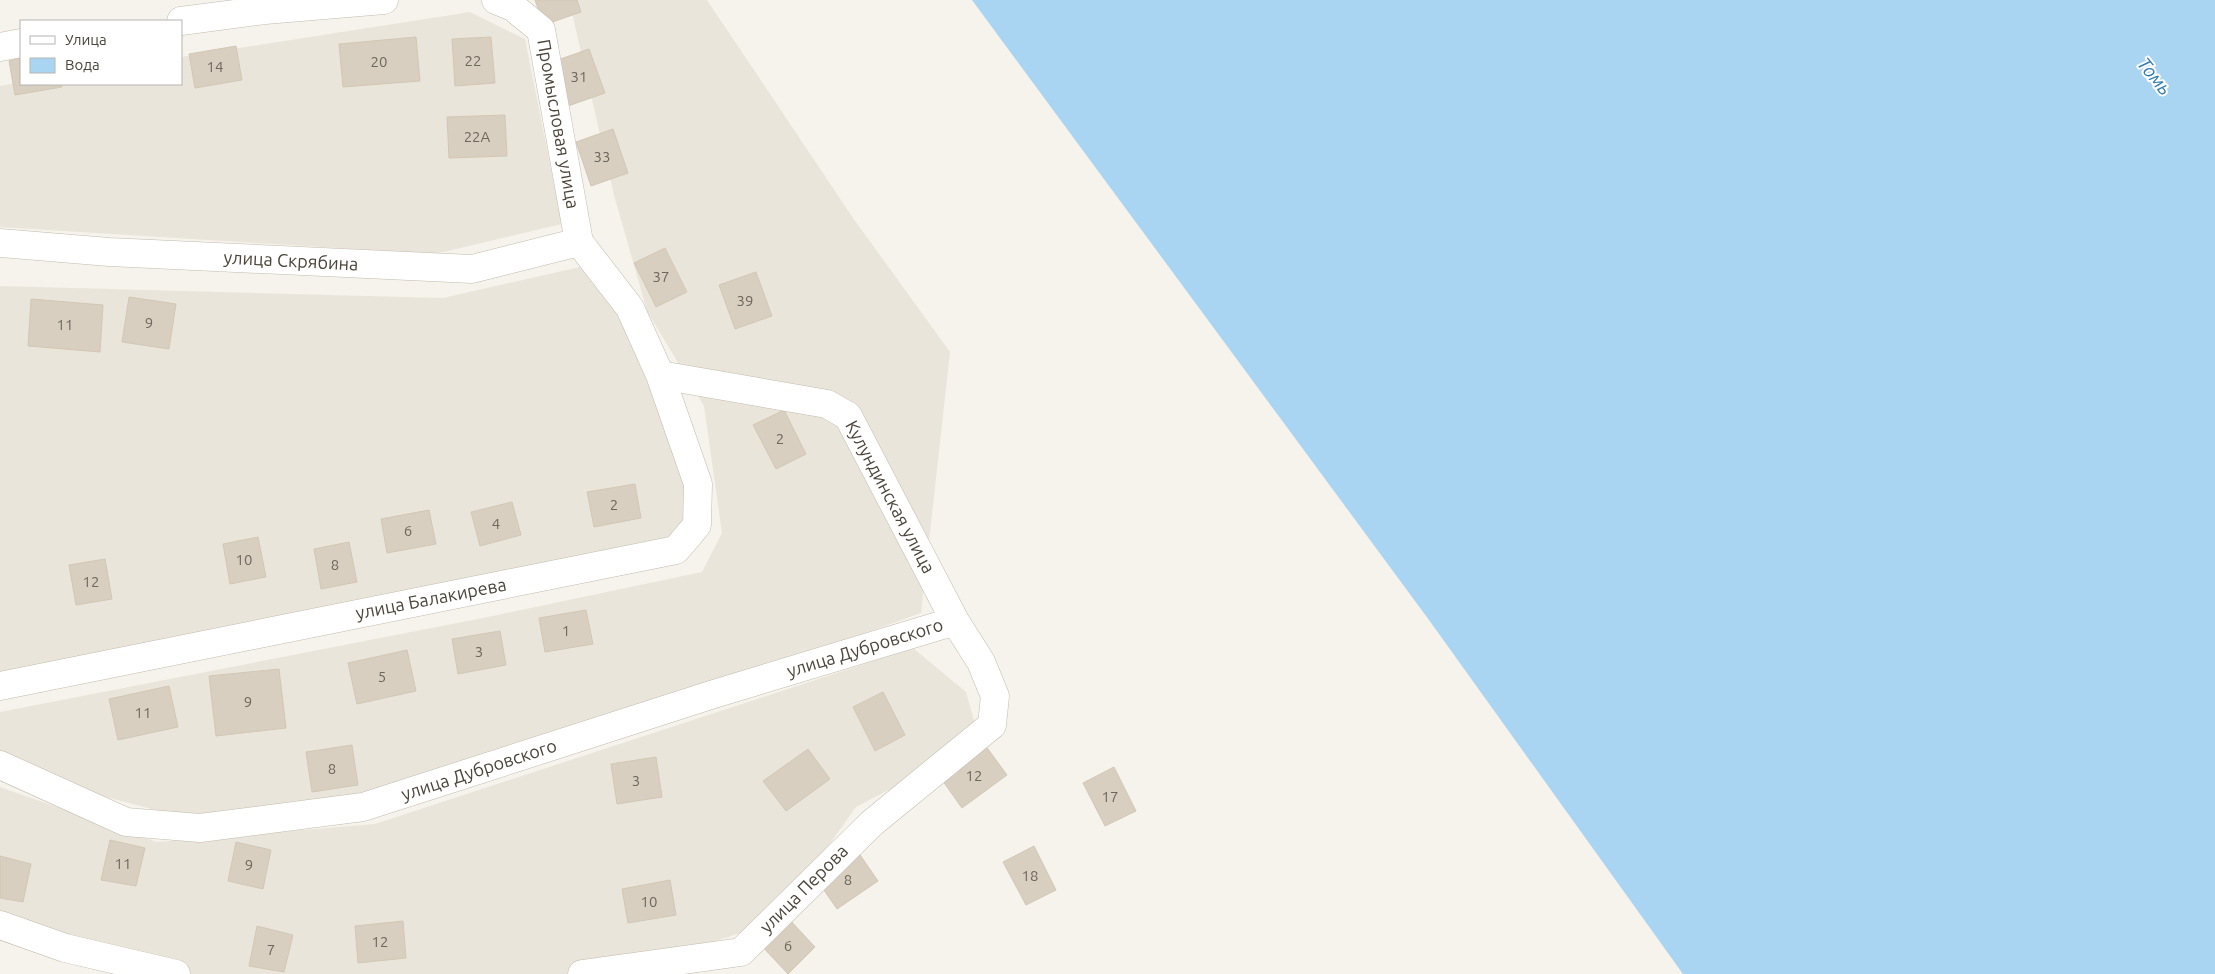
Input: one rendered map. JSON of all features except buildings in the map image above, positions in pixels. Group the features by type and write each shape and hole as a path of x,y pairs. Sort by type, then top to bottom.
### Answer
{"street":[{"path":"182,21 265,10 384,0"},
{"name":"Промысловая улица","path":"496,0 513,7 541,30 579,242"},
{"path":"0,47 20,43"},
{"name":"улица Скрябина","path":"0,243 109,252 472,269 579,242"},
{"name":"улица Балакирева","path":"0,686 676,550 697,525 698,484 660,374 630,308 579,242"},
{"name":"Кулундинская улица","path":"660,374 827,404 848,416 954,621 981,662 995,696 992,725"},
{"name":"улица Дубровского","path":"0,765 126,822 200,828 363,807 714,694 954,621"},
{"name":"улица Перова","path":"582,974 741,963 872,823 992,725"},
{"path":"0,925 64,948 176,974"}],"shaded area":[{"path":"569,0 707,0 853,218 950,352 921,613 371,810 201,822 68,787 0,755 0,712 483,618 702,572 722,533 704,406 647,311 614,195"},
{"path":"470,12 525,39 562,224 435,254 0,227 0,86 20,82 20,85 182,85 182,57"},
{"path":"598,263 692,490 681,552 0,689 0,286 443,298"},
{"path":"913,648 966,692 980,742 856,807 774,922 635,967 603,974 140,974 29,950 0,938 0,787 157,842 375,824"}],"water":[{"name":"Томь","path":"972,0 2215,0 2215,974 1683,974 1429,620"}]}
